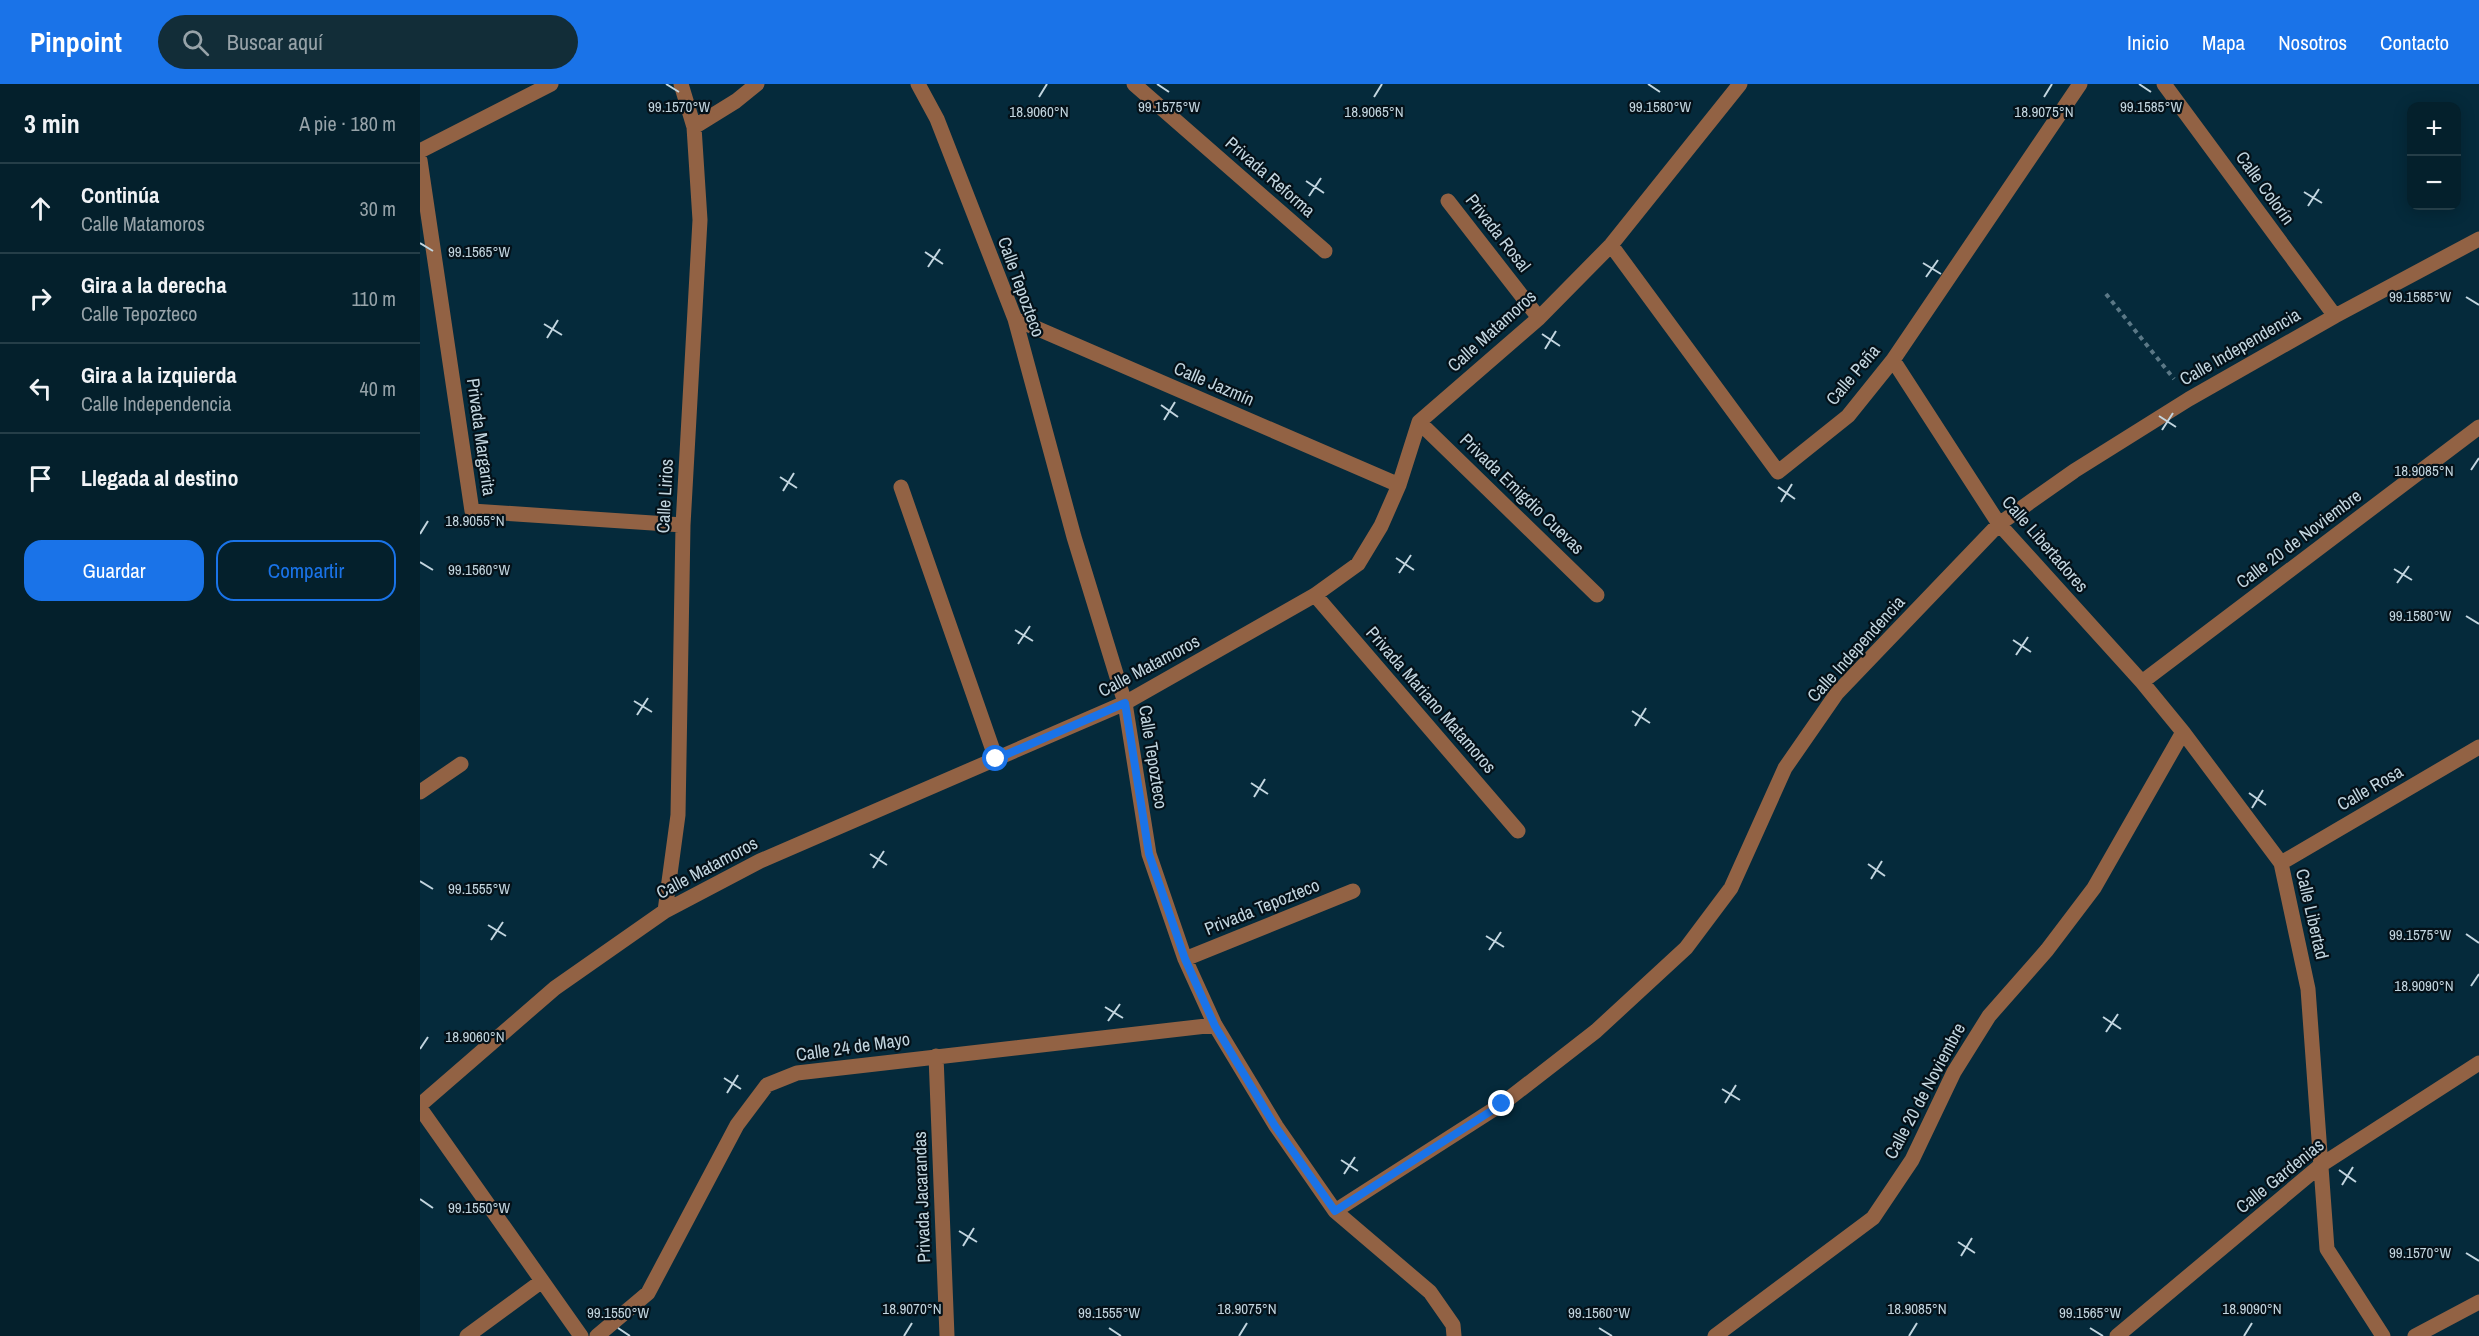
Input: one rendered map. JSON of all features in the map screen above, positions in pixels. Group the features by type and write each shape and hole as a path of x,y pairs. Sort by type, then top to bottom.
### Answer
{"street":[{"path":"420,151 551,84"},
{"name":"Calle Lirios","path":"665,911 678,815 683,525 700,220 694,127 681,84"},
{"path":"694,127 736,101 757,84"},
{"name":"Calle Tepozteco","path":"918,84 937,119 1014,319 1074,537 1125,703 1149,854 1185,959 1215,1026 1275,1126 1335,1211 1430,1292 1453,1325 1454,1336"},
{"name":"Privada Reforma","path":"1134,84 1325,252"},
{"name":"Calle Matamoros","path":"420,1107 555,988 665,911 760,861 1125,703 1315,596 1359,564 1381,526 1399,485 1419,422 1539,318 1611,245 1740,84"},
{"name":"Calle Peña","path":"1611,245 1778,472 1848,416 1893,360 2080,84"},
{"name":"Calle Colorín","path":"2164,84 2335,316"},
{"name":"Privada Margarita","path":"420,160 472,511 683,525"},
{"name":"Privada Rosal","path":"1448,201 1539,318"},
{"name":"Calle Independencia","path":"1335,1211 1502,1104 1596,1031 1686,948 1731,888 1785,768 1837,693 1998,524 2074,471 2189,399 2335,316 2479,239"},
{"name":"Calle Jazmín","path":"1014,319 1399,485"},
{"name":"Calle Libertadores","path":"1893,360 1998,524 2142,682"},
{"name":"Privada Emigdio Cuevas","path":"1419,422 1597,595"},
{"name":"Calle 20 de Noviembre","path":"2142,682 2479,427"},
{"path":"901,487 996,759"},
{"name":"Privada Mariano Matamoros","path":"1315,596 1518,831"},
{"name":"Calle Libertad","path":"2142,682 2183,732 2281,864 2308,989 2327,1249 2383,1336"},
{"name":"Calle 20 de Noviembre","path":"1715,1336 1873,1218 1912,1160 1954,1072 1989,1016 2047,950 2094,888 2183,732"},
{"name":"Calle Rosa","path":"2281,864 2479,747"},
{"path":"420,792 460,764"},
{"name":"Privada Tepozteco","path":"1185,959 1353,891"},
{"name":"Calle 24 de Mayo","path":"597,1336 648,1293 737,1125 767,1085 797,1072 1215,1026"},
{"name":"Privada Jacarandas","path":"936,1056 947,1336"},
{"name":"Calle Gardenias","path":"2117,1336 2321,1165 2479,1063"},
{"path":"420,1107 581,1336"},
{"path":"467,1336 542,1281"},
{"path":"2415,1336 2479,1302"}],"path":[{"path":"2106,294 2189,399"}],"route":[{"path":"996,759 1125,703 1149,854 1185,959 1215,1026 1275,1126 1335,1211 1502,1104"}]}
